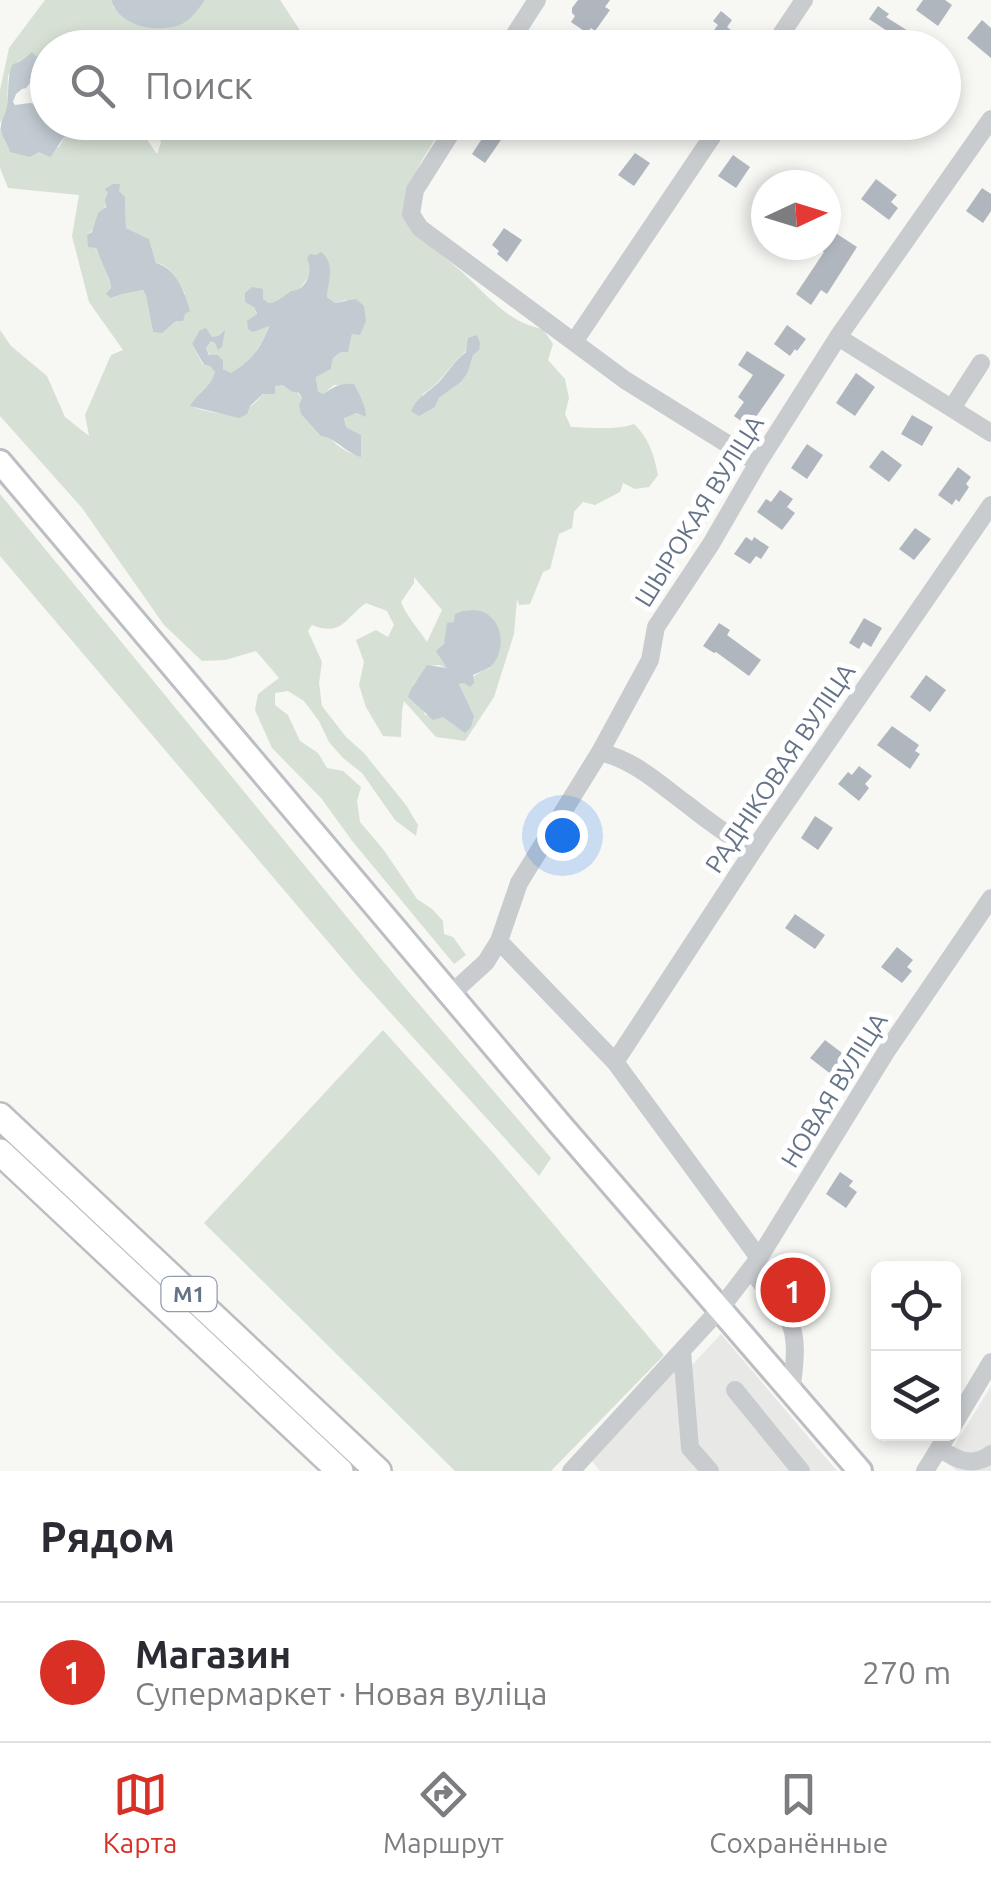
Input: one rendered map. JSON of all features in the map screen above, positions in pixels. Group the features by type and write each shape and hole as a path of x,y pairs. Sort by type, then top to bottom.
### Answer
{"highway":[{"name":"М1","path":"0,1116 378,1471"},
{"name":"М1","path":"0,1152 340,1471"}],"main road":[{"path":"0,462 860,1471"}],"street":[{"path":"518,30 537,0"},
{"path":"784,30 804,0"},
{"name":"ШЫРОКАЯ ВУЛІЦА","path":"451,994 486,962 499,942 519,883 600,752 650,660 656,627 712,544 838,337 991,119"},
{"path":"447,140 415,190 411,214 420,228 625,380 758,463"},
{"path":"574,342 710,140"},
{"path":"838,337 991,433"},
{"path":"952,408 982,363"},
{"name":"РАДНІКОВАЯ ВУЛІЦА","path":"614,1062 991,505"},
{"path":"600,752 621,757 638,767 754,851"},
{"name":"НОВАЯ ВУЛІЦА","path":"571,1471 720,1309 754,1264 886,1052 991,898"},
{"path":"499,942 614,1062 754,1264 792,1325 796,1354 791,1391"},
{"path":"682,1351 690,1448 710,1471"},
{"path":"961,1412 991,1362"},
{"path":"735,1390 801,1471"},
{"path":"925,1471 944,1441 961,1460 982,1461 991,1454"}],"shaded area":[{"path":"45,0 111,0 114,8 185,23 205,0 280,0 300,30 30,30 30,59 18,61 8,76 7,112 0,123 0,90 9,48"},
{"path":"111,0 205,0 185,22 151,28 122,17"},
{"path":"30,54 30,84 16,94 13,102 30,103 30,140 62,140 50,157 39,152 30,157 10,152 1,129 12,65"},
{"path":"0,127 9,145 39,152 59,147 63,140 147,140 157,154 160,140 435,140 412,181 404,220 499,307 519,321 543,329 553,344 548,360 565,379 569,398 565,414 571,427 634,424 650,447 658,475 649,487 635,489 623,483 620,492 595,505 583,502 574,512 572,528 559,534 550,569 543,572 530,604 519,605 517,599 514,634 494,697 465,741 436,737 404,701 401,737 383,736 366,707 359,685 364,662 356,640 376,630 388,637 394,625 387,611 366,603 337,627 312,625 308,631 322,662 322,706 406,805 418,825 416,836 395,820 362,773 329,742 304,701 288,691 275,693 275,705 288,715 300,741 318,753 327,768 343,771 361,787 357,801 360,822 417,899 443,921 444,934 453,937 466,955 454,964 321,798 272,748 255,710 258,694 279,678 256,651 225,660 202,661 164,625 82,508 0,416 0,330 11,346 47,376 65,417 89,436 85,415 111,355 123,350 89,302 72,236 79,195 8,188 0,168","holes":["119,191 125,198 126,228 149,239 156,263 170,270 185,293 177,320 153,332 143,290 112,298 107,294 111,289 107,274 87,235 98,222 109,193","311,268 328,283 327,297 335,303 346,300 352,334 348,351 333,358 331,369 316,376 318,391 323,394 334,385 354,385 358,392 365,416 358,413 344,417 346,427 361,435 361,456 334,442 300,396 283,385 274,386 251,406 228,414 191,406 215,372 203,365 192,344 223,331 206,348 231,374 255,353 269,325 253,332 257,315 254,307 263,299 269,303 282,301 299,289","468,343 467,374 439,398 435,407 419,415 423,394 466,351","414,577 442,610 427,642 401,602","454,622 490,668 459,684 474,716 425,715 412,686 427,666 448,669 441,656"]},
{"path":"120,184 119,191 125,197 126,228 149,239 156,263 174,275 188,304 190,311 183,321 176,321 162,333 153,332 143,290 111,298 106,294 111,288 109,279 96,248 88,247 87,235 92,232 98,213 106,207 105,189"},
{"path":"321,252 330,267 327,297 335,303 356,299 364,306 366,321 360,335 352,334 348,352 333,358 331,369 316,377 318,391 323,394 337,386 354,384 366,417 357,413 344,418 346,427 361,435 361,457 321,436 301,414 299,393 283,385 275,386 275,394 263,394 239,418 190,406 215,372 204,365 192,344 200,330 206,328 212,337 225,330 222,347 218,350 211,341 206,348 209,355 218,355 223,369 231,373 255,353 269,326 253,332 248,329 247,321 257,314 245,302 245,293 252,287 263,289 263,299 269,303 299,289 309,275 307,258"},
{"path":"477,335 479,350 461,382 439,398 435,407 419,416 411,411 466,352 468,338"},
{"path":"0,494 401,983 551,1158 539,1176 358,977 0,556"},
{"path":"455,614 487,614 496,624 500,638 493,664 473,675 470,687 459,684 474,716 465,733 443,717 433,720 408,697 427,665 447,668 436,651 444,644 447,623 454,622"},
{"path":"383,1030 664,1355 551,1471 455,1471 204,1223"},
{"path":"721,1334 837,1471 600,1471 592,1461 677,1368 693,1364"},
{"path":"991,1386 991,1471 957,1471 945,1461 961,1441"}],"building":[{"path":"578,0 610,0 605,7 610,10 596,30 583,30 571,22 575,16 572,8"},
{"path":"923,0 945,0 952,5 938,26 916,10"},
{"path":"878,6 889,14 886,17 907,30 886,30 869,19"},
{"path":"721,11 732,20 727,27 731,30 714,30 718,25 713,21"},
{"path":"982,20 991,28 991,58 967,38"},
{"path":"481,140 501,140 485,163 472,154"},
{"path":"635,153 650,163 634,186 618,175"},
{"path":"733,155 750,167 736,188 718,176"},
{"path":"876,179 897,195 891,202 898,208 889,220 861,199"},
{"path":"982,188 991,194 991,211 983,223 966,211"},
{"path":"504,228 522,240 507,262 492,245"},
{"path":"841,237 857,247 827,294 821,290 811,305 796,294 819,260 841,260"},
{"path":"787,325 806,339 790,356 774,344"},
{"path":"747,351 785,375 749,427 734,416 744,402 738,397 753,375 738,365"},
{"path":"856,373 875,387 855,416 836,403"},
{"path":"912,415 933,427 922,446 901,434"},
{"path":"807,444 823,455 807,479 791,468"},
{"path":"882,450 902,465 889,482 869,467"},
{"path":"958,467 971,477 959,502 956,499 952,505 938,495"},
{"path":"780,490 793,499 787,507 795,513 782,530 757,512 766,499 771,502"},
{"path":"915,528 931,539 914,560 899,549"},
{"path":"746,537 752,541 754,537 769,547 761,559 756,556 750,564 734,554"},
{"path":"864,618 882,628 871,647 863,642 859,649 849,643"},
{"path":"719,623 730,630 727,635 761,660 749,676 703,646"},
{"path":"926,675 946,690 930,712 910,697"},
{"path":"892,726 919,745 915,751 920,754 910,769 877,745"},
{"path":"859,766 872,776 859,801 838,784"},
{"path":"815,816 833,828 818,850 801,838"},
{"path":"795,914 825,935 815,949 785,928"},
{"path":"897,947 913,960 907,967 912,971 902,983 881,967"},
{"path":"825,1040 850,1059 836,1078 810,1058"},
{"path":"840,1172 853,1181 849,1186 857,1192 846,1208 826,1194"},
{"path":"786,1258 821,1298 805,1313 784,1290 793,1282 778,1266"}],"place":[{"name":"Магазин","path":"793,1290"}]}
